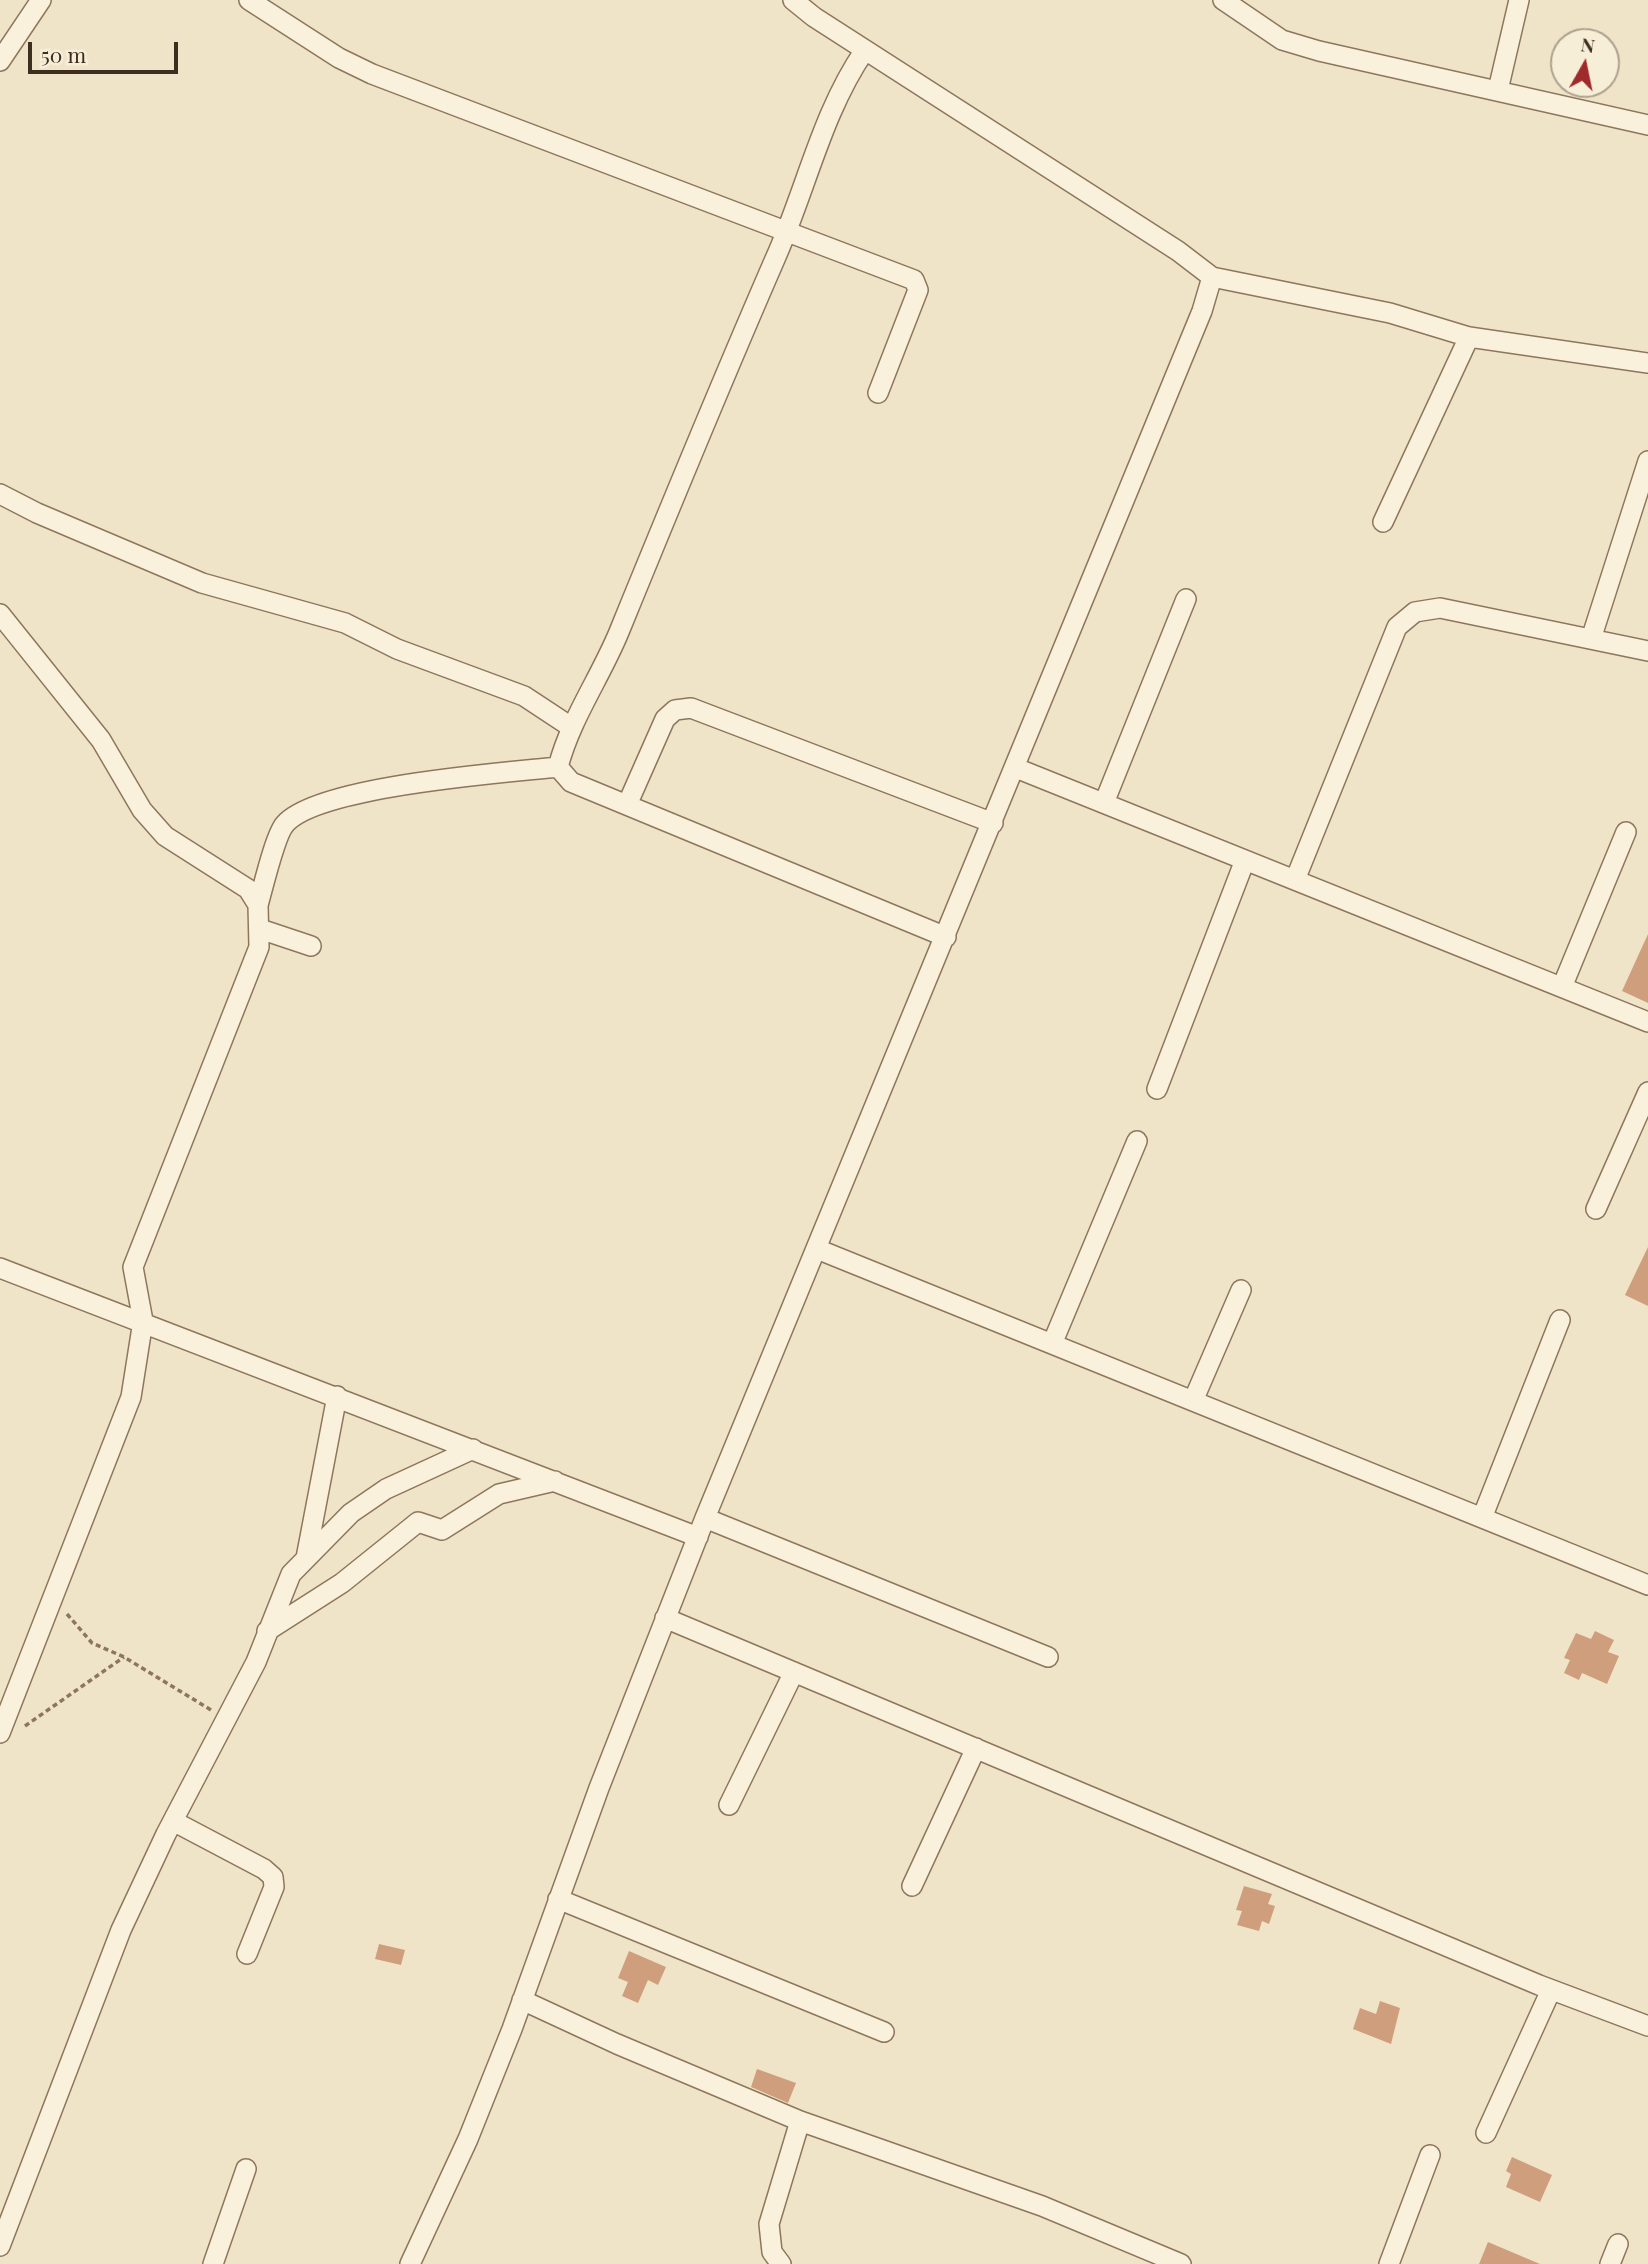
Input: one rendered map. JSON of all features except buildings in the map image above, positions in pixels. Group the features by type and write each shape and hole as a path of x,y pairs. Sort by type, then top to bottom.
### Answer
{"street":[{"path":"0,61 41,0"},
{"path":"248,0 339,58 372,74 914,280 918,289 878,393"},
{"path":"793,0 865,50 1178,251 1212,277 1390,313 1469,337 1648,363"},
{"path":"1223,0 1282,40 1648,125"},
{"path":"1498,90 1519,0"},
{"path":"558,767 571,727 618,636 687,459 788,230 845,78 865,50"},
{"path":"410,2264 468,2139 665,1618 1016,768 1202,310 1212,277"},
{"path":"1383,522 1469,337"},
{"path":"1591,639 1648,461"},
{"path":"0,494 37,513 202,583 345,623 397,649 524,696 571,727"},
{"path":"1104,803 1186,599"},
{"path":"1295,880 1397,627 1415,612 1440,608 1648,651"},
{"path":"0,614 101,740 142,810 165,836 247,889 258,905"},
{"path":"627,805 665,719 675,710 691,708 993,823"},
{"path":"0,1733 131,1397 143,1321 133,1267 260,947 258,905 282,826 299,810 401,784 558,767"},
{"path":"558,767 571,782 946,937"},
{"path":"1016,768 1648,1022"},
{"path":"1562,987 1626,832"},
{"path":"1157,1089 1245,860"},
{"path":"260,929 311,946"},
{"path":"1596,1209 1648,1092"},
{"path":"1052,1345 1136,1141"},
{"path":"817,1249 1648,1586"},
{"path":"0,1268 698,1537"},
{"path":"1193,1401 1241,1290"},
{"path":"1482,1518 1560,1320"},
{"path":"306,1558 337,1396"},
{"path":"0,2246 121,1930 173,1821 227,1720 291,1574 351,1513 386,1489 473,1449"},
{"path":"267,1631 342,1583 418,1522 442,1530 499,1494 555,1481"},
{"path":"705,1518 1048,1657"},
{"path":"665,1618 1551,1990 1648,2026"},
{"path":"729,1805 794,1672"},
{"path":"912,1886 976,1748"},
{"path":"173,1821 264,1869 273,1877 274,1887 247,1954"},
{"path":"558,1899 884,2032"},
{"path":"1486,2133 1551,1990"},
{"path":"522,2000 617,2044 800,2121 1042,2206 1181,2264"},
{"path":"781,2264 772,2252 769,2224 800,2121"},
{"path":"1389,2264 1430,2155"},
{"path":"213,2264 246,2169"},
{"path":"1610,2264 1618,2244"}],"path":[{"path":"53,1597 92,1643 124,1657 227,1720"},
{"path":"23,1727 124,1657"}]}
